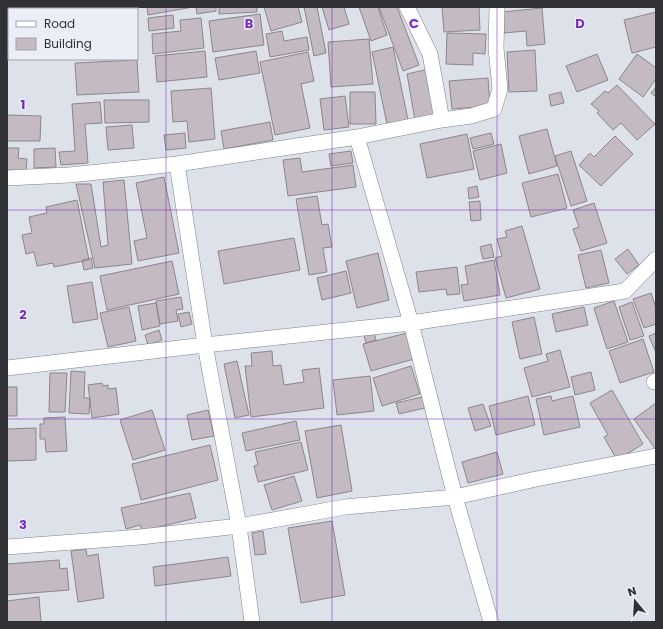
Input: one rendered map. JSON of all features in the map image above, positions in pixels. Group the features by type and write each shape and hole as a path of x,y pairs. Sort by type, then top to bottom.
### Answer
{"street":[{"path":"407,7 430,54 442,120"},
{"path":"7,178 69,175 177,164 357,137 442,120 471,116 494,110 500,89 496,48 497,7"},
{"path":"357,137 411,323 456,497 491,622"},
{"path":"177,164 205,345 239,526 252,622"},
{"path":"7,368 411,323 625,291 656,260"},
{"path":"7,547 140,537 239,526 345,507 456,497 536,479 656,456"}],"building":[{"path":"7,7 30,7 8,8 7,24"},
{"path":"54,7 87,7 87,8"},
{"path":"147,7 193,7 148,15"},
{"path":"196,7 216,7 216,11 197,14"},
{"path":"219,7 257,7 257,12 219,14"},
{"path":"264,7 298,7 302,22 271,31"},
{"path":"304,7 317,7 326,53 314,56"},
{"path":"322,7 344,7 349,24 329,30"},
{"path":"359,7 378,7 387,35 371,41"},
{"path":"379,7 397,7 419,65 403,71"},
{"path":"442,7 479,7 480,30 444,32"},
{"path":"542,8 545,44 527,46 526,31 504,33 502,12"},
{"path":"656,12 656,47 632,53 624,20"},
{"path":"260,14 264,45 213,52 209,21"},
{"path":"173,15 174,28 149,31 148,18"},
{"path":"201,18 204,48 153,54 152,34 181,31 180,20"},
{"path":"282,31 284,41 307,37 309,50 270,57 266,34"},
{"path":"447,33 486,34 485,54 473,53 473,65 446,64"},
{"path":"369,39 373,84 331,87 328,42"},
{"path":"393,47 408,120 387,124 372,52"},
{"path":"535,50 537,91 509,92 507,52"},
{"path":"205,51 207,77 157,82 155,56"},
{"path":"256,51 260,73 219,80 215,58"},
{"path":"308,52 314,81 301,84 310,128 275,135 260,62"},
{"path":"597,54 608,80 577,92 566,66"},
{"path":"637,54 656,68 656,79 643,97 619,79"},
{"path":"137,60 139,92 77,95 75,63"},
{"path":"429,69 438,116 415,120 407,74"},
{"path":"488,78 490,106 452,109 449,81"},
{"path":"617,85 655,124 637,140 621,123 613,130 597,113 599,111 591,104 605,91 608,93"},
{"path":"656,87 656,97 651,93"},
{"path":"211,88 215,139 189,142 187,121 173,122 171,91"},
{"path":"350,92 375,92 376,124 350,124"},
{"path":"561,92 564,103 551,106 549,95"},
{"path":"345,96 349,127 324,130 320,99"},
{"path":"104,100 149,100 149,122 105,123"},
{"path":"100,102 102,123 85,124 88,163 61,165 59,152 75,151 72,104"},
{"path":"7,115 41,116 40,141 7,141"},
{"path":"270,122 273,140 224,149 221,131"},
{"path":"132,125 134,148 108,150 106,127"},
{"path":"547,129 557,166 529,174 519,136"},
{"path":"185,133 186,148 166,150 164,135"},
{"path":"491,133 494,144 473,149 470,138"},
{"path":"467,134 474,169 427,178 420,144"},
{"path":"615,136 633,154 601,186 579,165 590,153 594,157"},
{"path":"501,144 507,173 480,180 473,151"},
{"path":"7,148 19,148 18,158 27,159 26,171 7,170"},
{"path":"55,148 56,167 34,168 34,149"},
{"path":"351,151 353,163 331,166 329,154"},
{"path":"571,151 587,201 571,206 555,156"},
{"path":"300,158 302,172 353,165 356,187 288,196 283,160"},
{"path":"558,174 567,208 531,217 522,183"},
{"path":"164,177 179,253 138,261 134,241 147,238 136,183"},
{"path":"124,180 132,264 95,268 76,184 91,184 101,247 108,245 103,182"},
{"path":"477,186 479,197 469,199 468,188"},
{"path":"317,196 322,225 328,224 332,247 323,248 327,272 309,275 296,199"},
{"path":"77,200 89,260 54,267 53,263 37,266 34,252 26,254 22,235 32,233 29,217 47,213 46,207"},
{"path":"480,201 481,220 471,221 469,202"},
{"path":"594,203 607,243 581,251 573,229 579,227 573,210"},
{"path":"522,226 540,289 506,298 495,258 502,256 497,239 507,237 505,231"},
{"path":"294,238 300,270 224,284 218,251"},
{"path":"491,244 494,257 483,259 480,247"},
{"path":"628,249 639,265 627,274 615,259"},
{"path":"601,250 609,283 586,288 578,255"},
{"path":"378,253 389,300 357,308 346,261"},
{"path":"91,258 93,268 84,270 82,260"},
{"path":"494,260 500,295 464,301 461,285 468,284 465,266"},
{"path":"172,261 179,294 107,310 100,276"},
{"path":"457,267 460,294 447,295 446,289 419,292 416,272"},
{"path":"346,271 351,293 322,300 317,278"},
{"path":"92,282 98,319 73,323 67,286"},
{"path":"651,293 656,308 656,324 644,328 633,299"},
{"path":"181,297 183,309 176,310 178,321 160,324 156,301"},
{"path":"614,301 628,342 607,349 594,308"},
{"path":"632,302 644,336 630,340 619,307"},
{"path":"156,303 160,326 142,330 138,306"},
{"path":"129,307 136,341 108,347 100,313"},
{"path":"584,307 588,325 556,332 552,314"},
{"path":"189,312 192,324 181,327 178,314"},
{"path":"534,317 542,354 520,359 512,322"},
{"path":"373,329 376,340 366,343 363,331"},
{"path":"159,330 162,340 148,345 145,335"},
{"path":"407,333 414,359 371,371 363,344"},
{"path":"656,333 656,353 649,336"},
{"path":"643,339 654,372 620,383 609,351"},
{"path":"560,350 570,387 532,397 524,368 548,361 546,354"},
{"path":"272,351 273,366 281,365 284,385 304,382 302,370 319,368 324,408 251,417 245,366 252,366 251,353"},
{"path":"237,361 249,415 235,418 224,364"},
{"path":"411,366 420,394 382,406 373,378"},
{"path":"71,371 85,372 84,398 90,398 89,414 69,413"},
{"path":"591,372 595,390 575,395 571,377"},
{"path":"50,373 67,373 65,412 49,412"},
{"path":"370,376 374,411 337,415 333,380"},
{"path":"102,383 103,386 108,385 108,389 116,388 119,414 92,418 88,385"},
{"path":"7,387 17,387 17,416 7,416"},
{"path":"612,390 643,444 617,460 604,437 608,435 590,403"},
{"path":"426,396 429,407 399,414 396,403"},
{"path":"528,396 535,425 496,435 489,406"},
{"path":"551,396 552,401 573,396 580,427 544,435 536,399"},
{"path":"656,403 656,450 634,419"},
{"path":"483,404 491,426 475,431 468,408"},
{"path":"152,410 165,450 133,460 120,420"},
{"path":"208,410 214,436 192,440 187,415"},
{"path":"65,417 67,451 46,452 45,439 40,439 40,424 44,424 44,418"},
{"path":"296,421 300,440 246,451 242,433"},
{"path":"341,425 352,491 317,498 305,431"},
{"path":"36,428 36,460 7,461 7,429"},
{"path":"301,442 308,470 258,482 254,466 258,465 255,452"},
{"path":"210,445 218,480 141,500 132,464"},
{"path":"497,452 503,474 468,483 462,462"},
{"path":"294,476 302,501 272,510 264,485"},
{"path":"190,493 196,518 142,531 140,525 126,529 121,508"},
{"path":"332,521 345,595 301,603 288,528"},
{"path":"263,531 266,554 255,555 252,533"},
{"path":"86,549 87,556 98,554 104,598 78,602 71,551"},
{"path":"228,557 231,576 155,586 153,567"},
{"path":"59,560 60,569 67,568 69,590 7,595 7,564"},
{"path":"39,597 41,622 7,622 7,601"}]}
